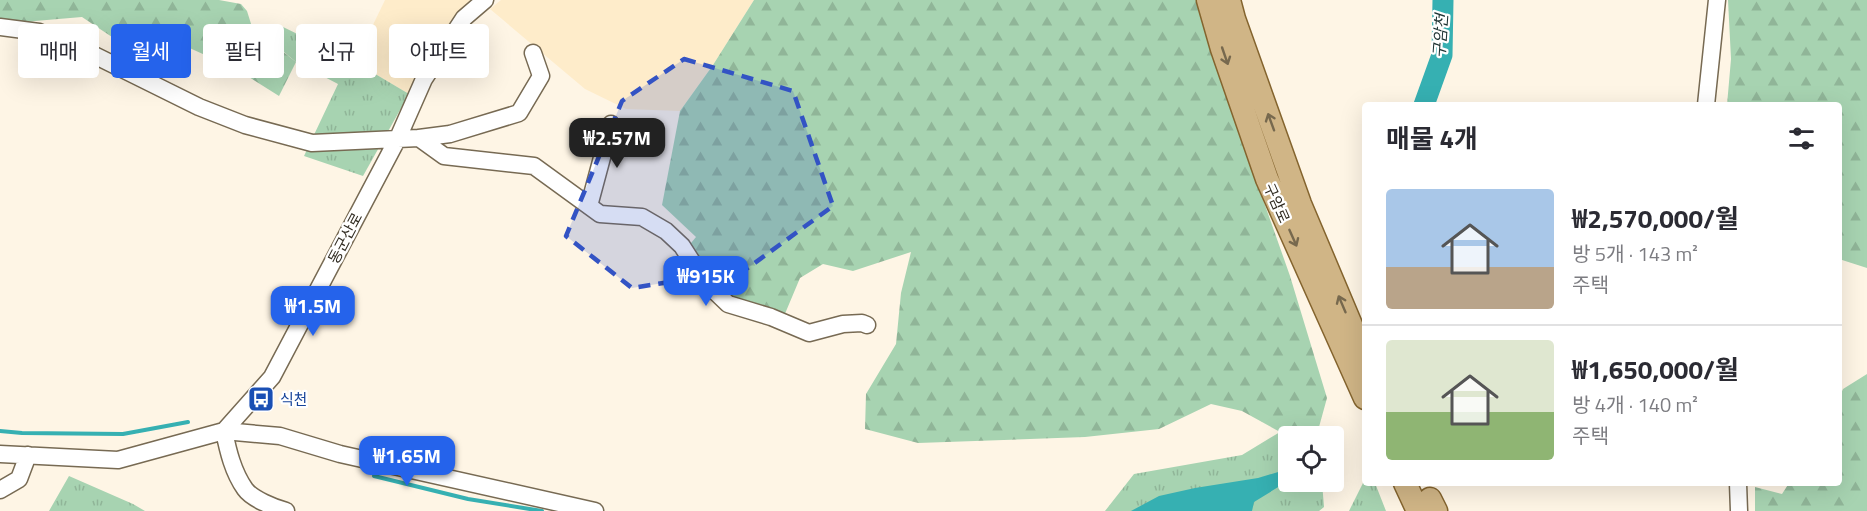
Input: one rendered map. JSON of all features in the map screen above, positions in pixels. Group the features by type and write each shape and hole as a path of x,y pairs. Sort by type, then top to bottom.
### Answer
{"main road":[{"name":"구암로","path":"1208,0 1222,49 1267,179 1362,391"},
{"name":"구암로","path":"1229,0 1238,32 1300,204 1362,351"},
{"path":"1238,32 1240,0"},
{"path":"1408,486 1428,503"}],"street":[{"name":"동군산로","path":"224,431 273,377 398,138 424,79 464,18 485,0"},
{"path":"1706,102 1717,0"},
{"path":"0,27 39,32 199,107 244,125 312,142 419,138 450,134 519,113 541,76 532,53"},
{"path":"589,206 611,124"},
{"path":"419,138 444,156 534,166 600,214 642,217 666,231 682,246 705,282 728,304 771,317 809,333 843,324 867,325"},
{"path":"224,431 229,456 246,491 271,507 286,511"},
{"path":"0,454 118,460 224,431 280,436 340,454 595,511"},
{"path":"0,490 19,478 28,455"},
{"path":"1738,486 1739,511"}],"highlighted area":[{"path":"684,59 793,91 833,206 745,270 632,288 566,236 622,101"}],"shaded area":[{"path":"385,0 475,0 455,24 389,24 389,78 418,78 409,94 377,75 377,24 373,24"},
{"path":"501,0 754,0 713,65 680,111 626,109 585,89 490,9"}],"green space":[{"path":"0,0 219,0 241,4 247,11 251,24 203,24 203,54 191,49 191,24 111,24 111,36 99,28 99,24 92,24 82,17 0,27"},
{"path":"754,0 1199,0 1248,157 1290,276 1327,398 1319,426 1278,426 1278,431 1242,411 1211,404 1159,429 1085,437 918,443 865,429 866,394 896,344 901,293 911,252 853,271 823,264 800,278 779,328 731,314 686,249 696,237 662,205 680,111 713,65"},
{"path":"1728,0 1867,0 1867,268 1842,260 1842,102 1727,102 1731,59"},
{"path":"284,27 296,33 296,62 284,52"},
{"path":"284,52 296,62 279,96 250,78 284,78"},
{"path":"377,75 409,94 363,176 304,156 338,84 327,78 377,78"},
{"path":"1867,374 1867,511 1755,511 1755,487 1782,494 1787,486 1842,486 1843,389"},
{"path":"1278,433 1278,492 1323,492 1324,507 1319,511 1105,511 1134,474 1242,455"},
{"path":"69,476 133,504 145,511 49,511"},
{"path":"1362,485 1376,486 1386,511 1349,511"}],"water":[{"path":"1278,472 1278,487 1254,502 1252,511 1131,511 1159,496 1258,478"}],"waterway":[{"name":"구암천","path":"1425,102 1442,55 1443,0"},
{"path":"0,431 123,434 188,422"},
{"path":"374,476 468,499 542,511"}],"place":[{"name":"식천","path":"261,399"}]}
